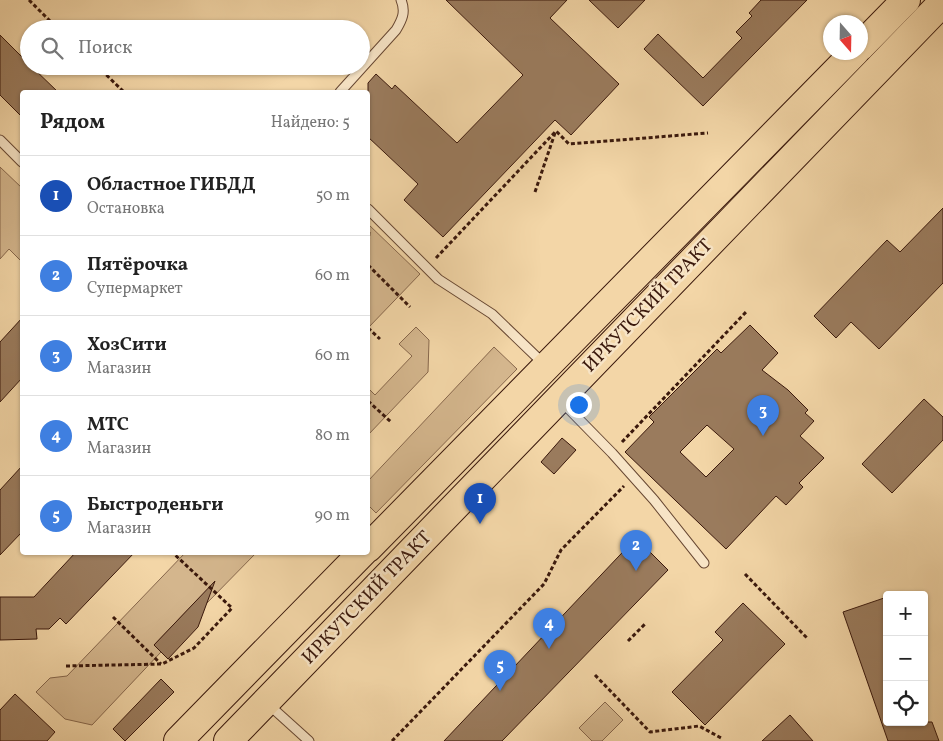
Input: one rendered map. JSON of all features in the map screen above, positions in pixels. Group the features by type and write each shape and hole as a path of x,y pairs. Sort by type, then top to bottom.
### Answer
{"main road":[{"path":"868,39 906,0"},
{"name":"ИРКУТСКИЙ ТРАКТ","path":"228,741 943,2"},
{"name":"ИРКУТСКИЙ ТРАКТ","path":"370,546 847,60"},
{"name":"ИРКУТСКИЙ ТРАКТ","path":"178,741 360,555"}],"lane":[{"path":"370,59 396,30 402,20 404,8 401,0"},
{"path":"342,90 355,75"},
{"path":"0,140 20,160"},
{"path":"370,212 438,279 492,314 546,366"},
{"path":"558,398 612,453 704,563"},
{"path":"266,702 309,741"}],"path":[{"path":"29,0 49,20"},
{"path":"106,75 122,90"},
{"path":"556,132 568,144 708,133"},
{"path":"535,192 556,132"},
{"path":"427,268 556,132"},
{"path":"370,267 410,307"},
{"path":"612,453 746,312"},
{"path":"370,330 380,340"},
{"path":"370,403 390,422"},
{"path":"392,741 544,584 561,550 633,477"},
{"path":"66,666 162,664 194,648 232,608 175,555"},
{"path":"745,574 808,639"},
{"path":"113,618 162,664"},
{"path":"628,641 646,623"},
{"path":"595,675 650,732 699,726 723,739"}],"shaded area":[{"path":"0,167 20,186 20,260 9,249 0,259"},
{"path":"370,226 420,274 370,326"},
{"path":"416,327 429,340 428,372 370,433 370,390 375,395 412,356 399,344"},
{"path":"494,347 517,369 376,513 370,507 370,479"},
{"path":"183,555 254,555 206,604 199,598 154,645 161,652 92,725 65,719 36,692 50,678 67,676"},
{"path":"605,702 623,720 602,741 592,741 579,728"}],"building":[{"path":"446,0 567,0 550,18 619,84 571,135 555,120 443,237 404,200 418,184 370,139 370,90 368,90 368,83 376,74 392,89 395,85 457,143 523,75"},
{"path":"589,0 645,0 618,28"},
{"path":"761,0 807,0 703,106 644,49 658,34 703,78 742,38 736,32 752,16 749,13"},
{"path":"0,35 20,55 20,75 40,75 56,90 20,90 20,115 0,95"},
{"path":"943,208 943,283 879,349 851,322 836,338 814,316 887,240 900,252"},
{"path":"20,320 20,380 0,402 0,342"},
{"path":"750,325 778,353 762,370 788,390 808,410 805,413 814,421 800,436 824,458 799,483 803,487 786,505 776,496 726,549 625,452 654,422 649,417 717,349 721,353","holes":["707,425 734,449 706,477 680,452"]},
{"path":"924,399 943,417 943,440 892,493 862,464"},
{"path":"562,438 576,450 554,474 541,462"},
{"path":"20,468 20,534 0,555 0,490"},
{"path":"636,538 668,570 502,741 444,741"},
{"path":"73,555 132,555 66,624 60,618 49,629 36,629 37,639 0,640 0,597 34,597"},
{"path":"215,581 198,627 168,659 154,645"},
{"path":"883,598 883,726 928,726 928,722 932,722 939,741 888,741 843,612"},
{"path":"743,603 785,644 705,725 672,692 723,640 715,632"},
{"path":"161,679 174,692 125,741 113,729"},
{"path":"15,694 55,732 47,741 0,741 0,710"},
{"path":"790,715 813,741 762,741"}],"place":[{"name":"ХозСити","path":"763,436"},
{"name":"Областное ГИБДД","path":"480,524"},
{"name":"Пятёрочка","path":"636,571"},
{"name":"МТС","path":"549,649"},
{"name":"Быстроденьги","path":"500,691"}]}
